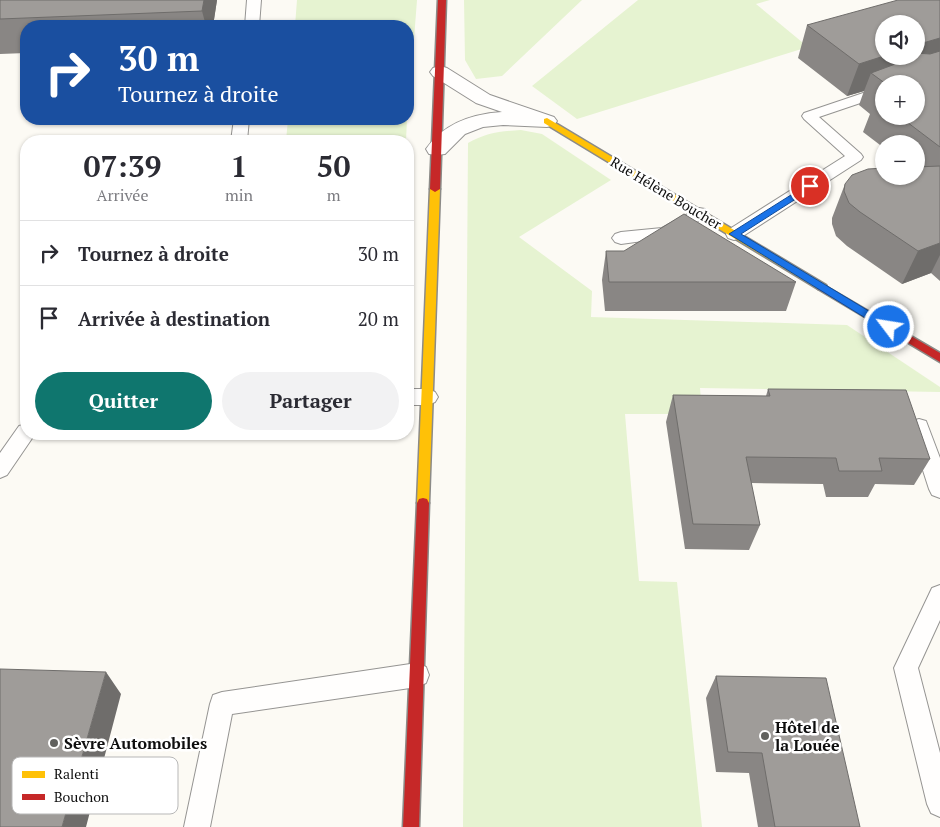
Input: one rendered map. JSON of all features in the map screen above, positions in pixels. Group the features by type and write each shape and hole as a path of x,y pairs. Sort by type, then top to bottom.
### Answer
{"main road":[{"path":"411,827 442,0"},
{"name":"Rue Hélène Boucher","path":"546,121 940,358"}],"street":[{"name":"Rue Hélène Boucher","path":"440,72 483,99 546,121"},
{"name":"Rue Hélène Boucher","path":"437,149 460,128 477,122 496,119 546,121"}],"lane":[{"path":"252,20 254,0"},
{"path":"734,234 855,157 809,116 875,93"},
{"path":"621,238 666,233 699,212"},
{"path":"414,397 428,397"},
{"path":"919,427 940,489"},
{"path":"0,469 20,440"},
{"path":"940,595 906,668 940,804"},
{"path":"197,827 222,704 418,675"}],"green space":[{"path":"297,0 417,0 414,39 414,20 295,20"},
{"path":"464,0 582,0 502,76 476,79 465,60"},
{"path":"638,0 770,0 756,4 808,47 577,119 532,86"},
{"path":"287,125 407,125 406,135 287,135"},
{"path":"521,130 542,134 611,180 519,237 592,291 591,317 847,325 940,387 940,392 700,388 702,414 625,414 639,581 677,582 702,827 463,827 468,143 493,133"}],"building":[{"path":"0,0 204,0 202,11 0,19"},
{"path":"898,0 940,0 940,38 925,42 925,15 875,15 875,59 859,64 807,25"},
{"path":"940,51 940,147 911,125 925,125 925,75 875,76 871,73 893,65 925,65 925,54"},
{"path":"940,166 940,243 918,251 860,212 849,203 844,191 845,184 852,175 868,169 875,169 875,185 925,185 925,167"},
{"path":"684,214 796,282 609,282 606,251 624,251"},
{"path":"768,389 906,390 930,459 879,458 882,471 839,471 836,458 746,457 760,525 693,524 673,395 770,396"},
{"path":"0,669 106,672 82,757 12,757 12,814 66,814 62,827 0,827"},
{"name":"Hôtel de la Louée","path":"716,676 826,678 860,827 775,827 762,753 728,752"}],"traffic: slow":[{"path":"547,121 822,287"},
{"path":"423,503 435,189"}],"traffic: jam":[{"path":"435,189 442,0"},
{"path":"822,287 940,358"},
{"path":"411,827 423,503"}],"place":[{"name":"Hôtel de la Louée","path":"765,736"},
{"name":"Sèvre Automobiles","path":"54,743"}],"route":[{"path":"810,186 734,234 889,327"}]}
